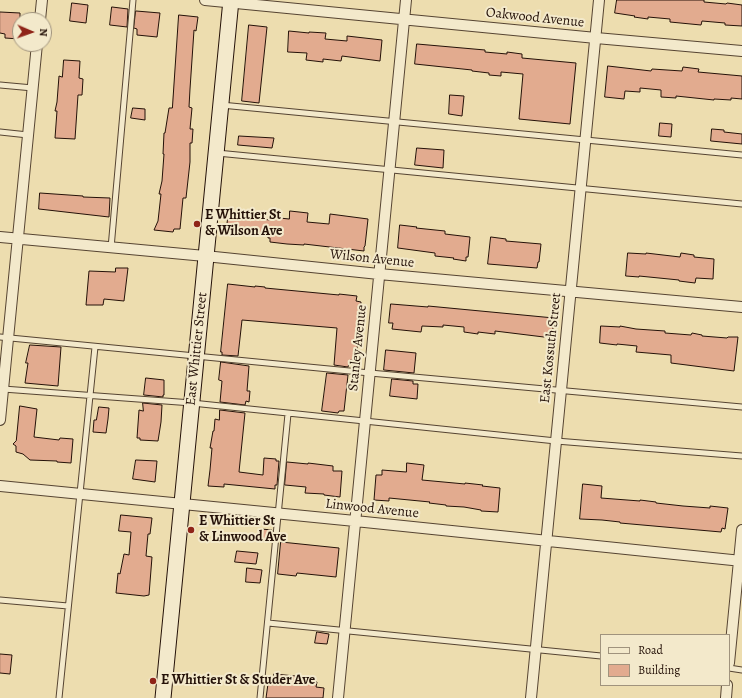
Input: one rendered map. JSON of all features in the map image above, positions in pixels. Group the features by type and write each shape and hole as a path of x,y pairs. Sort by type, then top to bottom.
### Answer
{"street":[{"path":"41,12 42,0"},
{"name":"Oakwood Avenue","path":"205,0 231,1 596,38 742,51"},
{"name":"Stanley Avenue","path":"338,698 406,0"},
{"name":"East Kossuth Street","path":"531,698 600,0"},
{"name":"East Whittier Street","path":"163,698 231,1"},
{"path":"0,420 4,338 17,239 36,52"},
{"name":"Wilson Avenue","path":"0,237 379,274 742,307"},
{"name":"Linwood Avenue","path":"0,486 741,560"},
{"path":"730,654 741,560 742,530"},
{"path":"726,698 727,686"}],"lane":[{"path":"110,248 133,0"},
{"path":"0,85 33,88"},
{"path":"221,105 742,155"},
{"path":"0,132 28,135"},
{"path":"216,153 742,204"},
{"path":"4,338 370,374 742,407"},
{"path":"59,698 95,347"},
{"path":"2,389 192,403 556,441 742,456"},
{"path":"260,698 288,414"},
{"path":"0,600 68,606"},
{"path":"268,623 600,656"},
{"path":"730,668 742,670"}],"building":[{"path":"617,0 704,0 704,2 742,5 742,26 702,21 701,25 670,22 670,19 648,17 648,19 634,17 635,16 615,13"},
{"path":"72,3 88,5 86,23 70,21"},
{"path":"112,7 128,9 127,27 110,25"},
{"path":"136,11 160,13 157,37 137,35 137,29 134,28"},
{"path":"0,12 12,13 12,38 5,38 5,34 0,33"},
{"path":"179,15 198,17 196,31 194,30 190,89 189,107 192,108 190,129 193,129 192,143 190,143 190,162 186,198 183,198 180,229 174,229 173,232 154,230 158,221 161,194 159,194 162,181 164,133 169,108 172,108"},
{"path":"249,25 267,27 259,103 242,101"},
{"path":"289,31 326,33 325,39 347,41 347,36 382,40 380,61 342,56 341,61 323,59 323,62 306,60 307,53 288,52"},
{"path":"417,44 485,50 485,52 507,54 507,52 522,54 522,58 576,63 570,124 519,119 523,74 501,72 501,76 489,75 489,73 472,70 415,64"},
{"path":"64,60 80,61 79,78 83,79 82,95 78,95 75,139 55,138 57,111 55,111 59,76 62,77"},
{"path":"608,66 651,71 652,69 682,71 683,67 699,69 698,72 742,76 742,99 731,98 731,100 714,100 676,96 676,98 661,97 661,90 640,88 640,92 625,91 624,99 605,97"},
{"path":"450,95 464,96 462,116 449,114"},
{"path":"133,108 145,109 145,120 131,118"},
{"path":"660,123 672,124 671,137 659,136"},
{"path":"712,129 742,134 742,144 711,141"},
{"path":"239,136 274,138 272,148 238,145"},
{"path":"417,148 444,150 443,168 415,165"},
{"path":"40,193 110,198 109,217 39,209"},
{"path":"290,211 308,213 307,222 329,224 330,214 368,219 364,251 304,244 270,242 270,238 268,238 268,236 226,232 228,215 270,220 270,217 289,219"},
{"path":"400,225 445,231 445,234 470,237 468,257 466,257 466,261 435,256 435,253 398,248"},
{"path":"491,237 506,239 506,241 541,244 537,268 488,264"},
{"path":"628,253 646,253 680,257 681,253 694,255 694,257 714,259 713,279 696,278 695,283 679,280 626,276"},
{"path":"116,268 128,268 124,301 104,299 103,305 86,305 89,271 115,272"},
{"path":"228,284 357,296 356,301 361,302 356,361 350,360 348,367 334,365 337,328 242,320 238,356 222,355 221,352"},
{"path":"391,304 554,318 552,338 495,331 495,334 478,332 478,334 464,332 464,327 443,325 443,327 422,326 421,332 392,329 393,323 389,323"},
{"path":"601,326 620,326 636,329 665,331 665,333 691,335 692,333 702,336 727,338 738,337 734,371 671,363 671,355 636,352 637,346 600,343"},
{"path":"30,345 61,347 58,386 25,383 28,363 26,363"},
{"path":"386,350 416,353 414,373 384,370"},
{"path":"221,362 249,366 247,391 250,391 249,402 246,401 245,405 220,402 222,381 219,380"},
{"path":"327,373 348,375 344,411 339,411 338,413 322,411"},
{"path":"146,378 164,380 163,397 144,395"},
{"path":"392,379 413,381 413,384 418,384 417,399 390,396"},
{"path":"143,403 162,405 158,441 140,440 140,438 137,438 139,410 143,411"},
{"path":"20,406 37,409 34,437 59,440 60,438 73,439 71,463 30,460 23,454 16,452 16,446 13,444 16,441"},
{"path":"99,407 109,408 106,433 93,432 94,420 96,420"},
{"path":"220,410 245,413 239,472 263,475 264,458 276,459 276,461 279,461 277,485 275,485 275,489 224,484 224,487 208,486 212,448 210,448 215,419 219,420"},
{"path":"136,460 157,461 155,482 133,479"},
{"path":"287,462 333,466 333,471 342,471 340,497 305,493 306,487 285,485"},
{"path":"407,463 424,465 422,480 465,483 500,488 498,512 446,506 429,503 430,502 389,498 389,501 374,500 376,475 382,475 382,470 406,472"},
{"path":"583,484 602,486 601,498 640,500 683,506 728,508 725,529 722,528 721,532 580,519"},
{"path":"121,515 152,518 150,534 148,534 146,556 152,557 149,595 144,596 116,593 118,573 120,574 124,554 129,555 131,532 119,531"},
{"path":"261,529 272,530 271,542 259,541"},
{"path":"281,542 339,548 336,577 297,573 296,576 278,574"},
{"path":"237,551 258,553 256,564 235,562"},
{"path":"247,568 262,570 260,583 246,582"},
{"path":"317,632 329,634 327,644 315,643"},
{"path":"0,654 12,655 10,674 0,673"},
{"path":"274,674 306,677 306,681 317,682 316,687 324,688 323,698 266,698 268,684 273,684"}],"place":[{"name":"E Whittier St & Wilson Ave","path":"197,224"},
{"name":"E Whittier St & Linwood Ave","path":"191,530"},
{"name":"E Whittier St & Studer Ave","path":"153,681"}]}
